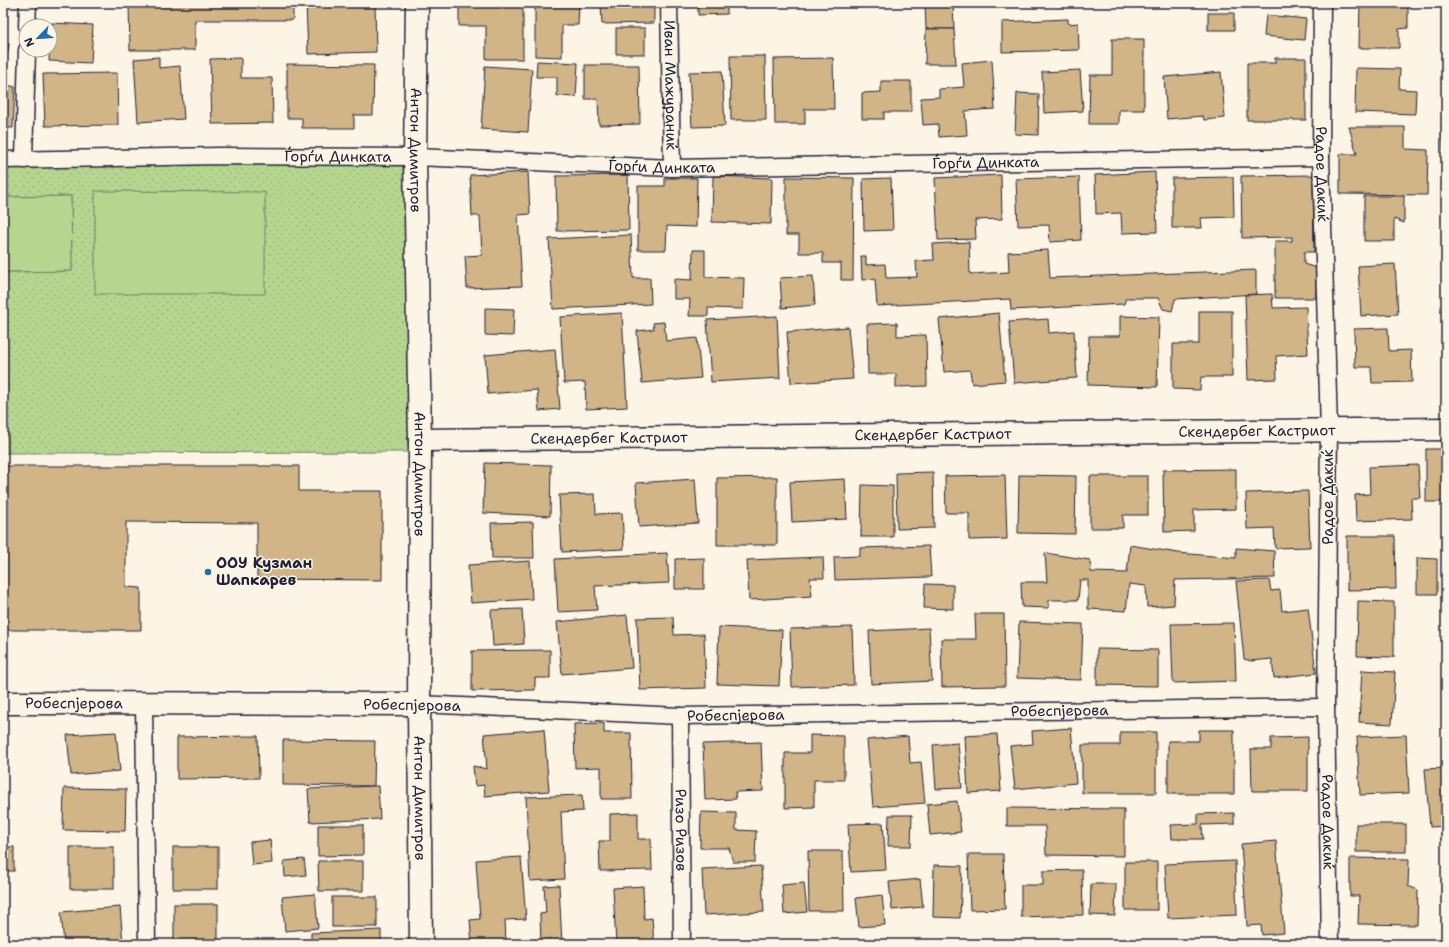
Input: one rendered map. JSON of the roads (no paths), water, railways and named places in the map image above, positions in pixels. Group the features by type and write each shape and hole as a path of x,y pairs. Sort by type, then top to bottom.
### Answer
{"street":[{"name":"Антон Димитров","path":"417,3 416,157 420,440 419,704 421,944"},
{"name":"Скендербег Кастриот","path":"420,440 1446,429"},
{"name":"Робеспјерова","path":"3,703 419,704"}],"lane":[{"path":"27,18 28,3"},
{"name":"Иван Мажураниќ","path":"669,3 672,168"},
{"name":"Радое Дакиќ","path":"1322,3 1321,157 1329,430 1326,707 1330,944"},
{"path":"24,160 27,58"},
{"name":"Ѓорѓи Динката","path":"3,160 219,156 416,157 672,168 1321,157"},
{"name":"Робеспјерова","path":"144,703 147,944"},
{"name":"Робеспјерова","path":"419,704 680,716 1326,707"},
{"name":"Ризо Ризов","path":"680,716 682,944"}],"place":[{"name":"ООУ Кузман Шапкарев","path":"208,572"}]}
